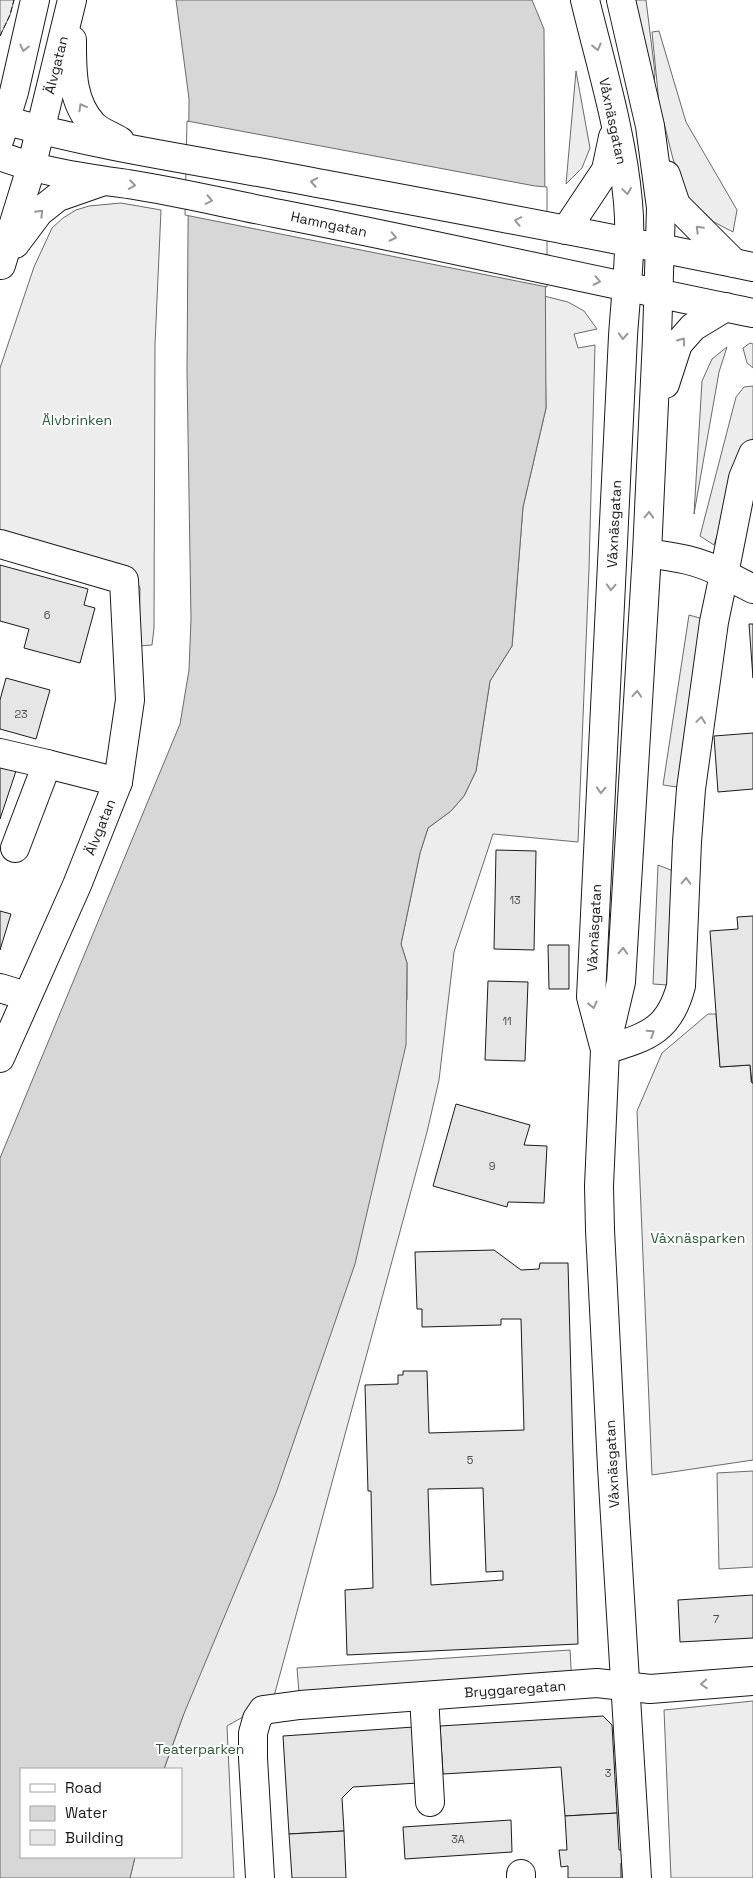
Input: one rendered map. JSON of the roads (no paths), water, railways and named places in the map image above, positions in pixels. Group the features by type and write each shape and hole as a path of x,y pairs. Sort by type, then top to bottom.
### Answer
{"street":[{"path":"35,0 4,138 40,130 743,265"},
{"path":"73,0 72,67 74,90 81,107 94,126 132,148"},
{"name":"Älvgatan","path":"0,267 31,168 73,0"},
{"name":"Våxnäsgatan","path":"585,0 616,126 628,202 630,243 626,287 591,997 605,1050"},
{"name":"Våxnäsgatan","path":"621,0 650,126 661,208 654,419 621,982 605,1050 599,1186 612,1467 637,1878"},
{"path":"566,230 606,170 616,126"},
{"path":"650,126 676,205 743,265"},
{"name":"Hamngatan","path":"4,138 31,168 102,182 161,190 311,220 753,313"},
{"path":"0,267 39,212 58,197 102,182"},
{"path":"654,419 678,344 693,327 726,307"},
{"path":"605,1050 641,1038 663,1025 677,1003 681,986 691,789 714,622 743,478 753,454"},
{"name":"Älvgatan","path":"0,544 124,580 130,700 118,782 77,885 0,1058"},
{"path":"647,553 688,559 701,563 753,589"},
{"path":"0,753 118,782"},
{"path":"15,848 47,764"},
{"path":"0,988 26,996"},
{"name":"Bryggaregatan","path":"260,1878 253,1734 257,1719 263,1710 278,1707 597,1683 650,1688 753,1681"},
{"path":"424,1696 430,1802"}],"water":[{"path":"176,0 532,0 544,29 546,408 523,507 512,646 490,681 476,771 464,796 451,811 428,828 420,853 401,944 407,963 406,1045 355,1264 276,1493 183,1716 164,1768 20,1768 20,1858 135,1858 130,1878 0,1878 0,1158 180,724 189,670 191,619 187,370 189,99"}],"park label":[{"name":"Älvbrinken","path":"77,420"},
{"name":"Våxnäsparken","path":"698,1238"},
{"name":"Teaterparken","path":"200,1749"}]}
